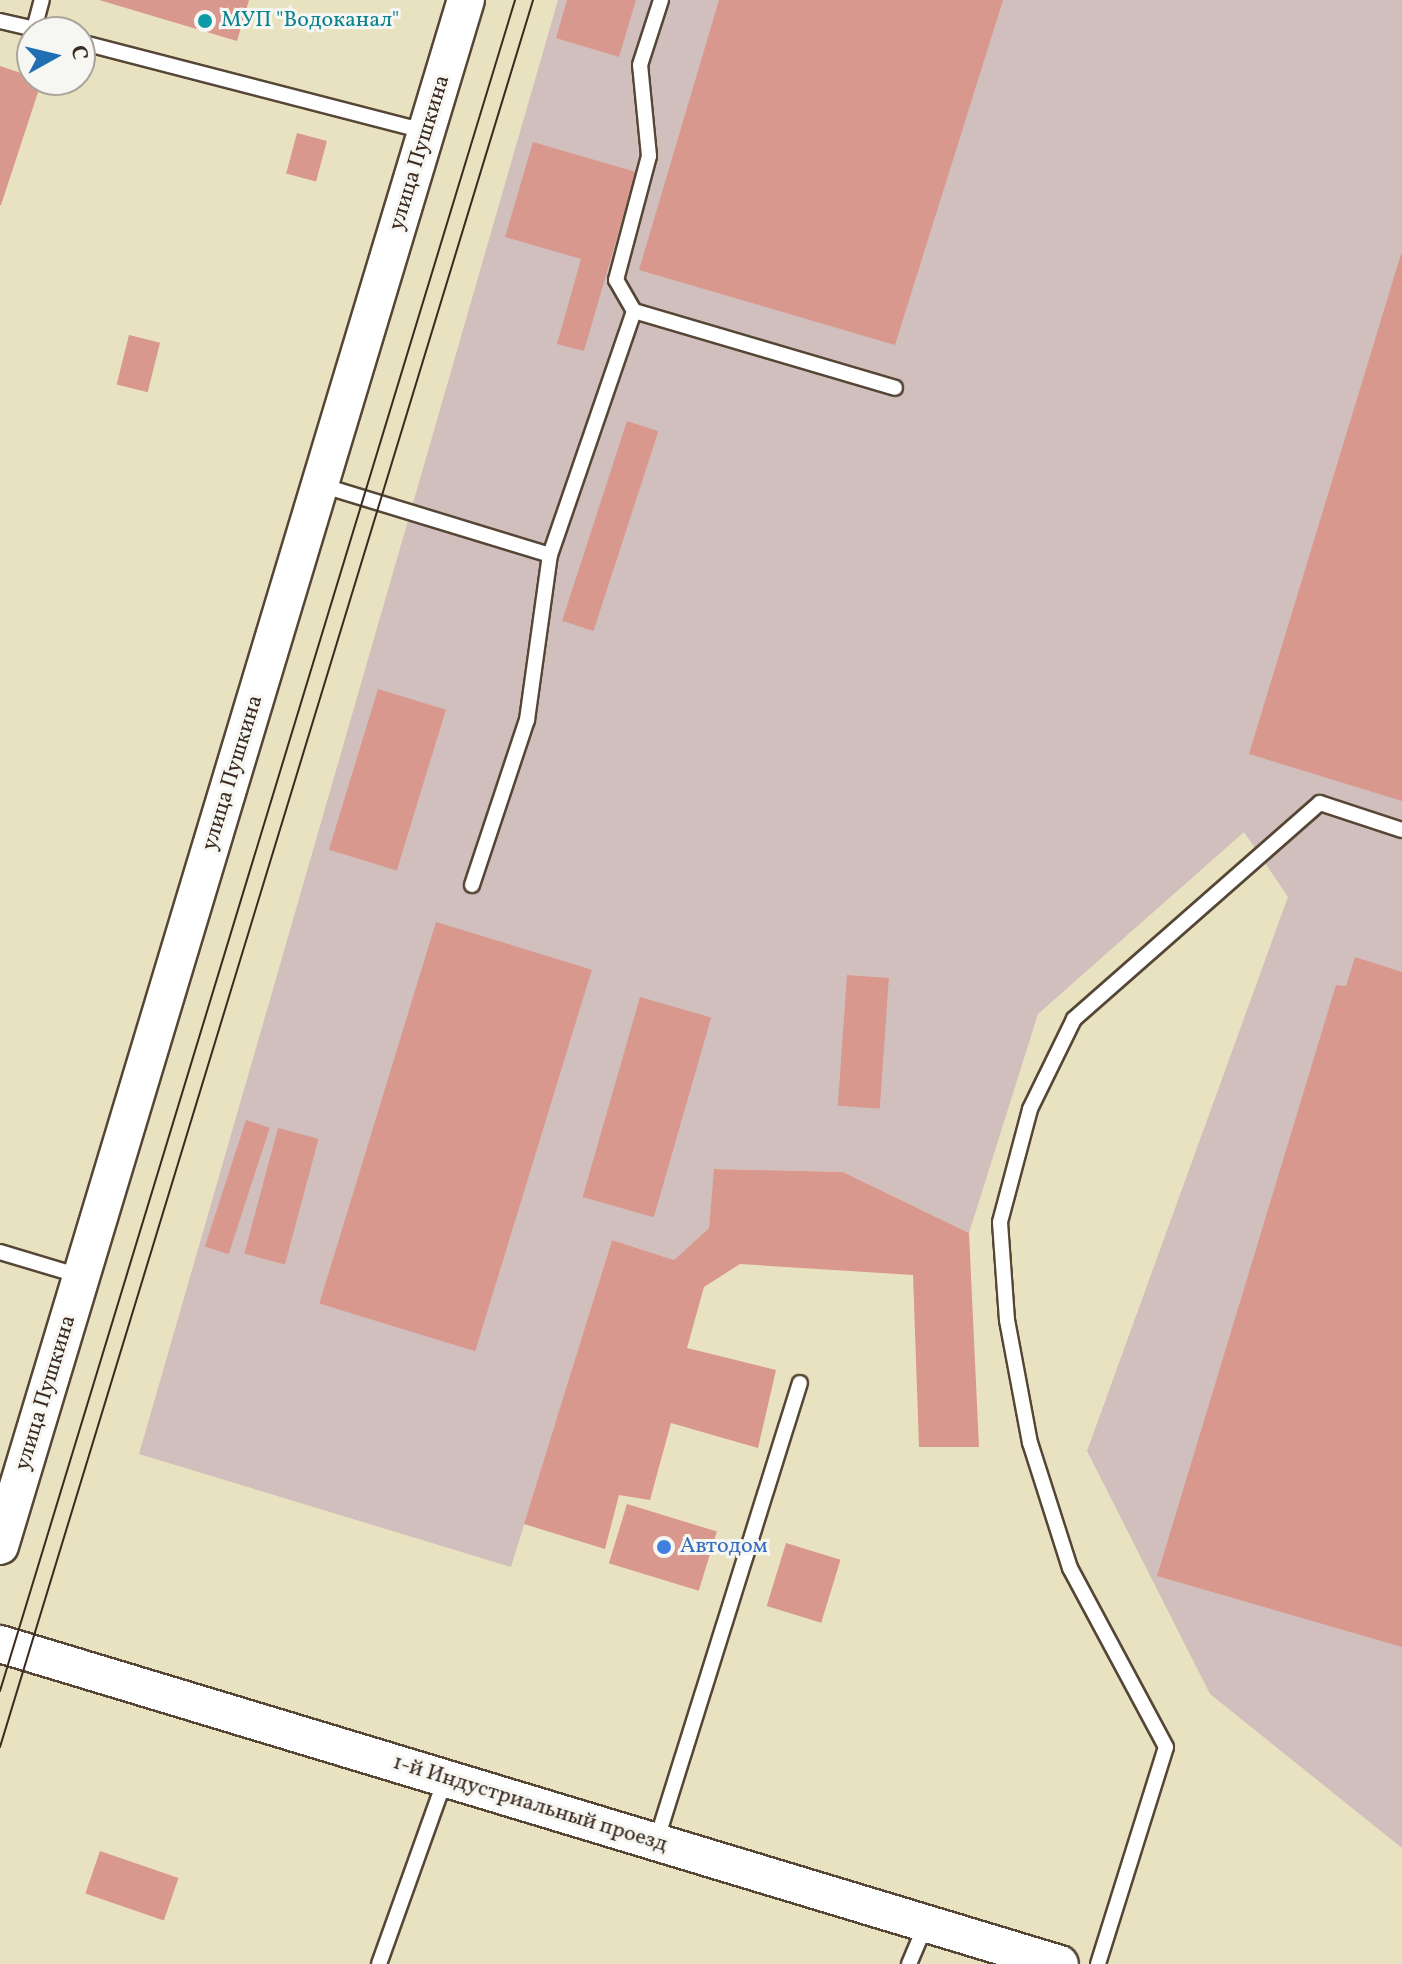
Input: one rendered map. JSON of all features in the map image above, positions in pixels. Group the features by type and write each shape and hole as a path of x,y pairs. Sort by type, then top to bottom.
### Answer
{"street":[{"name":"улица Пушкина","path":"0,1546 466,0"},
{"name":"1-й Индустриальный проезд","path":"0,1644 1060,1964"}],"lane":[{"path":"661,0 640,65 649,156 616,280 634,311 895,388"},
{"path":"96,46 426,131"},
{"path":"472,885 527,720 550,555 634,311"},
{"path":"319,485 550,555"},
{"path":"1098,1964 1166,1747 1070,1568 1030,1443 1007,1320 1000,1222 1030,1109 1074,1019 1320,803 1402,830"},
{"path":"0,1252 81,1277"},
{"path":"655,1842 800,1383"},
{"path":"379,1964 446,1779"},
{"path":"909,1964 926,1923"}],"shaded area":[{"path":"558,0 1402,0 1402,1848 1210,1694 1087,1451 1288,897 1244,832 1038,1014 969,1233 843,1172 715,1169 709,1228 674,1260 612,1240 511,1567 139,1454"}],"building":[{"name":"МУП \"Водоканал\"","path":"99,0 249,0 237,41"},
{"path":"567,0 636,0 619,57 556,38"},
{"path":"719,0 1003,0 895,345 639,270"},
{"path":"0,66 16,71 16,96 37,96 0,205"},
{"path":"297,133 327,141 316,182 286,174"},
{"path":"533,142 636,172 584,351 557,344 581,259 505,237"},
{"path":"1402,254 1402,801 1249,754"},
{"path":"129,335 160,343 148,392 117,384"},
{"path":"627,421 658,431 593,631 562,621"},
{"path":"378,689 446,710 397,870 329,850"},
{"path":"436,922 592,970 475,1351 319,1304"},
{"path":"1355,957 1402,972 1402,1647 1157,1576 1336,985 1346,986"},
{"path":"847,975 889,978 880,1109 838,1106"},
{"path":"640,997 711,1017 654,1217 583,1197"},
{"path":"246,1120 270,1128 229,1254 205,1246"},
{"path":"278,1128 319,1139 285,1264 244,1254"},
{"path":"714,1169 843,1172 969,1233 979,1447 919,1447 913,1275 740,1264 704,1287 687,1348 776,1370 758,1448 671,1423 650,1500 619,1495 605,1549 524,1524 612,1240 674,1260 709,1228"},
{"name":"Автодом","path":"627,1504 717,1531 699,1591 609,1563"},
{"path":"786,1543 841,1560 821,1623 767,1606"},
{"path":"100,1851 178,1878 164,1921 85,1894"}],"tram line":[{"path":"0,1691 515,0"},
{"path":"0,1747 533,0"}],"place":[{"name":"МУП \"Водоканал\"","path":"205,21"},
{"name":"Автодом","path":"664,1547"}]}
